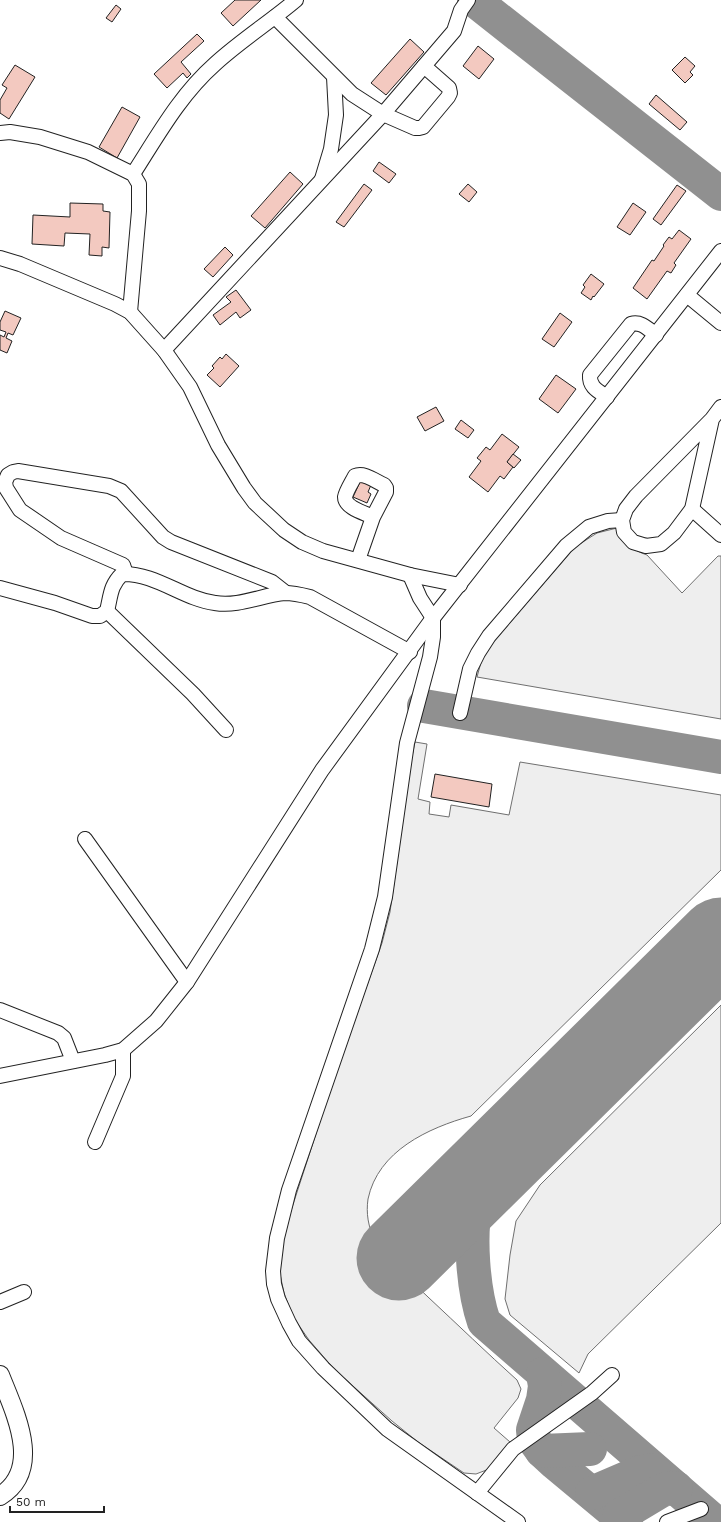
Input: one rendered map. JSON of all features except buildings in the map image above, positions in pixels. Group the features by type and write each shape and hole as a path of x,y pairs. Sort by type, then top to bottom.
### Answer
{"main road":[{"path":"0,1375 23,1440 24,1453 19,1475 13,1485 0,1496"}],"street":[{"path":"133,174 174,108 194,85 215,64 296,0"},
{"path":"164,350 383,114 454,31 461,10 468,0"},
{"path":"275,17 352,94 383,114 415,128 423,127 448,98 450,93 449,88 424,66"},
{"path":"322,180 331,149 336,115 334,77"},
{"path":"0,133 10,132 40,137 88,152 133,174 139,184 139,211 130,312"},
{"path":"0,1076 123,1050 156,1021 187,982 318,776 410,652 433,618 721,251"},
{"path":"0,258 20,264 130,312 164,350 190,387 233,472 255,503 284,530 302,542 323,551 410,575 460,584"},
{"path":"687,295 721,323"},
{"path":"607,397 591,385 590,375 631,324 641,324 656,335"},
{"path":"718,412 692,509 674,533 661,544 646,546 633,542 624,532 622,520 626,510 636,496 718,412"},
{"path":"126,574 123,565 61,538 20,510 6,488 5,482 8,475 18,471 109,486 120,491 163,537 171,542 272,582 286,593"},
{"path":"692,509 721,535"},
{"path":"358,560 373,517"},
{"path":"460,712 470,669 478,653 490,636 566,546 589,526 608,521 622,520"},
{"path":"0,588 55,603 92,616 100,616 107,611 110,592 115,581 122,574 134,574 148,578 202,600 217,603 239,602 286,593 310,597 410,652"},
{"path":"410,575 420,598 433,618 433,637 430,657 407,743 385,897 372,949 289,1190 277,1238 273,1271 278,1299 283,1312 299,1341 323,1368 387,1429 518,1522"},
{"path":"107,611 193,694 226,730"},
{"path":"84,839 187,982"},
{"path":"0,1010 58,1033 64,1038 73,1061"},
{"path":"95,1142 123,1076 123,1050"},
{"path":"0,1302 24,1292"},
{"path":"477,1492 513,1449 592,1392 612,1375"},
{"path":"667,1522 700,1509"}],"shaded area":[{"path":"617,528 633,548 647,555 682,593 718,556 721,556 721,719 477,677 483,655 489,647 575,547 597,533"},
{"path":"415,742 427,744 418,799 430,802 429,814 449,817 451,805 509,815 520,762 721,795 721,870 471,1116 438,1127 407,1144 382,1167 374,1182 368,1199 367,1215 375,1240 398,1267 418,1287 517,1380 521,1389 518,1398 494,1428 510,1442 497,1461 489,1469 476,1474 464,1473 418,1442 335,1370 309,1340 293,1317 284,1293 280,1274 281,1250 288,1220 334,1078 382,943 390,912"},
{"path":"721,1005 721,1223 588,1354 579,1373 510,1315 505,1299 516,1221 540,1185"}],"taxiway":[{"path":"474,0 721,194"},
{"path":"424,706 721,757"},
{"path":"488,1171 481,1186 476,1203 473,1231 473,1263 477,1295 484,1322 715,1522"},
{"path":"543,1374 545,1386 543,1400 533,1430 534,1440 542,1451 555,1463 626,1522"},
{"path":"542,1451 590,1449"},
{"path":"592,1493 641,1472 654,1470"},
{"path":"619,1516 661,1491 676,1488"}],"runway":[{"path":"399,1258 721,940"}]}
